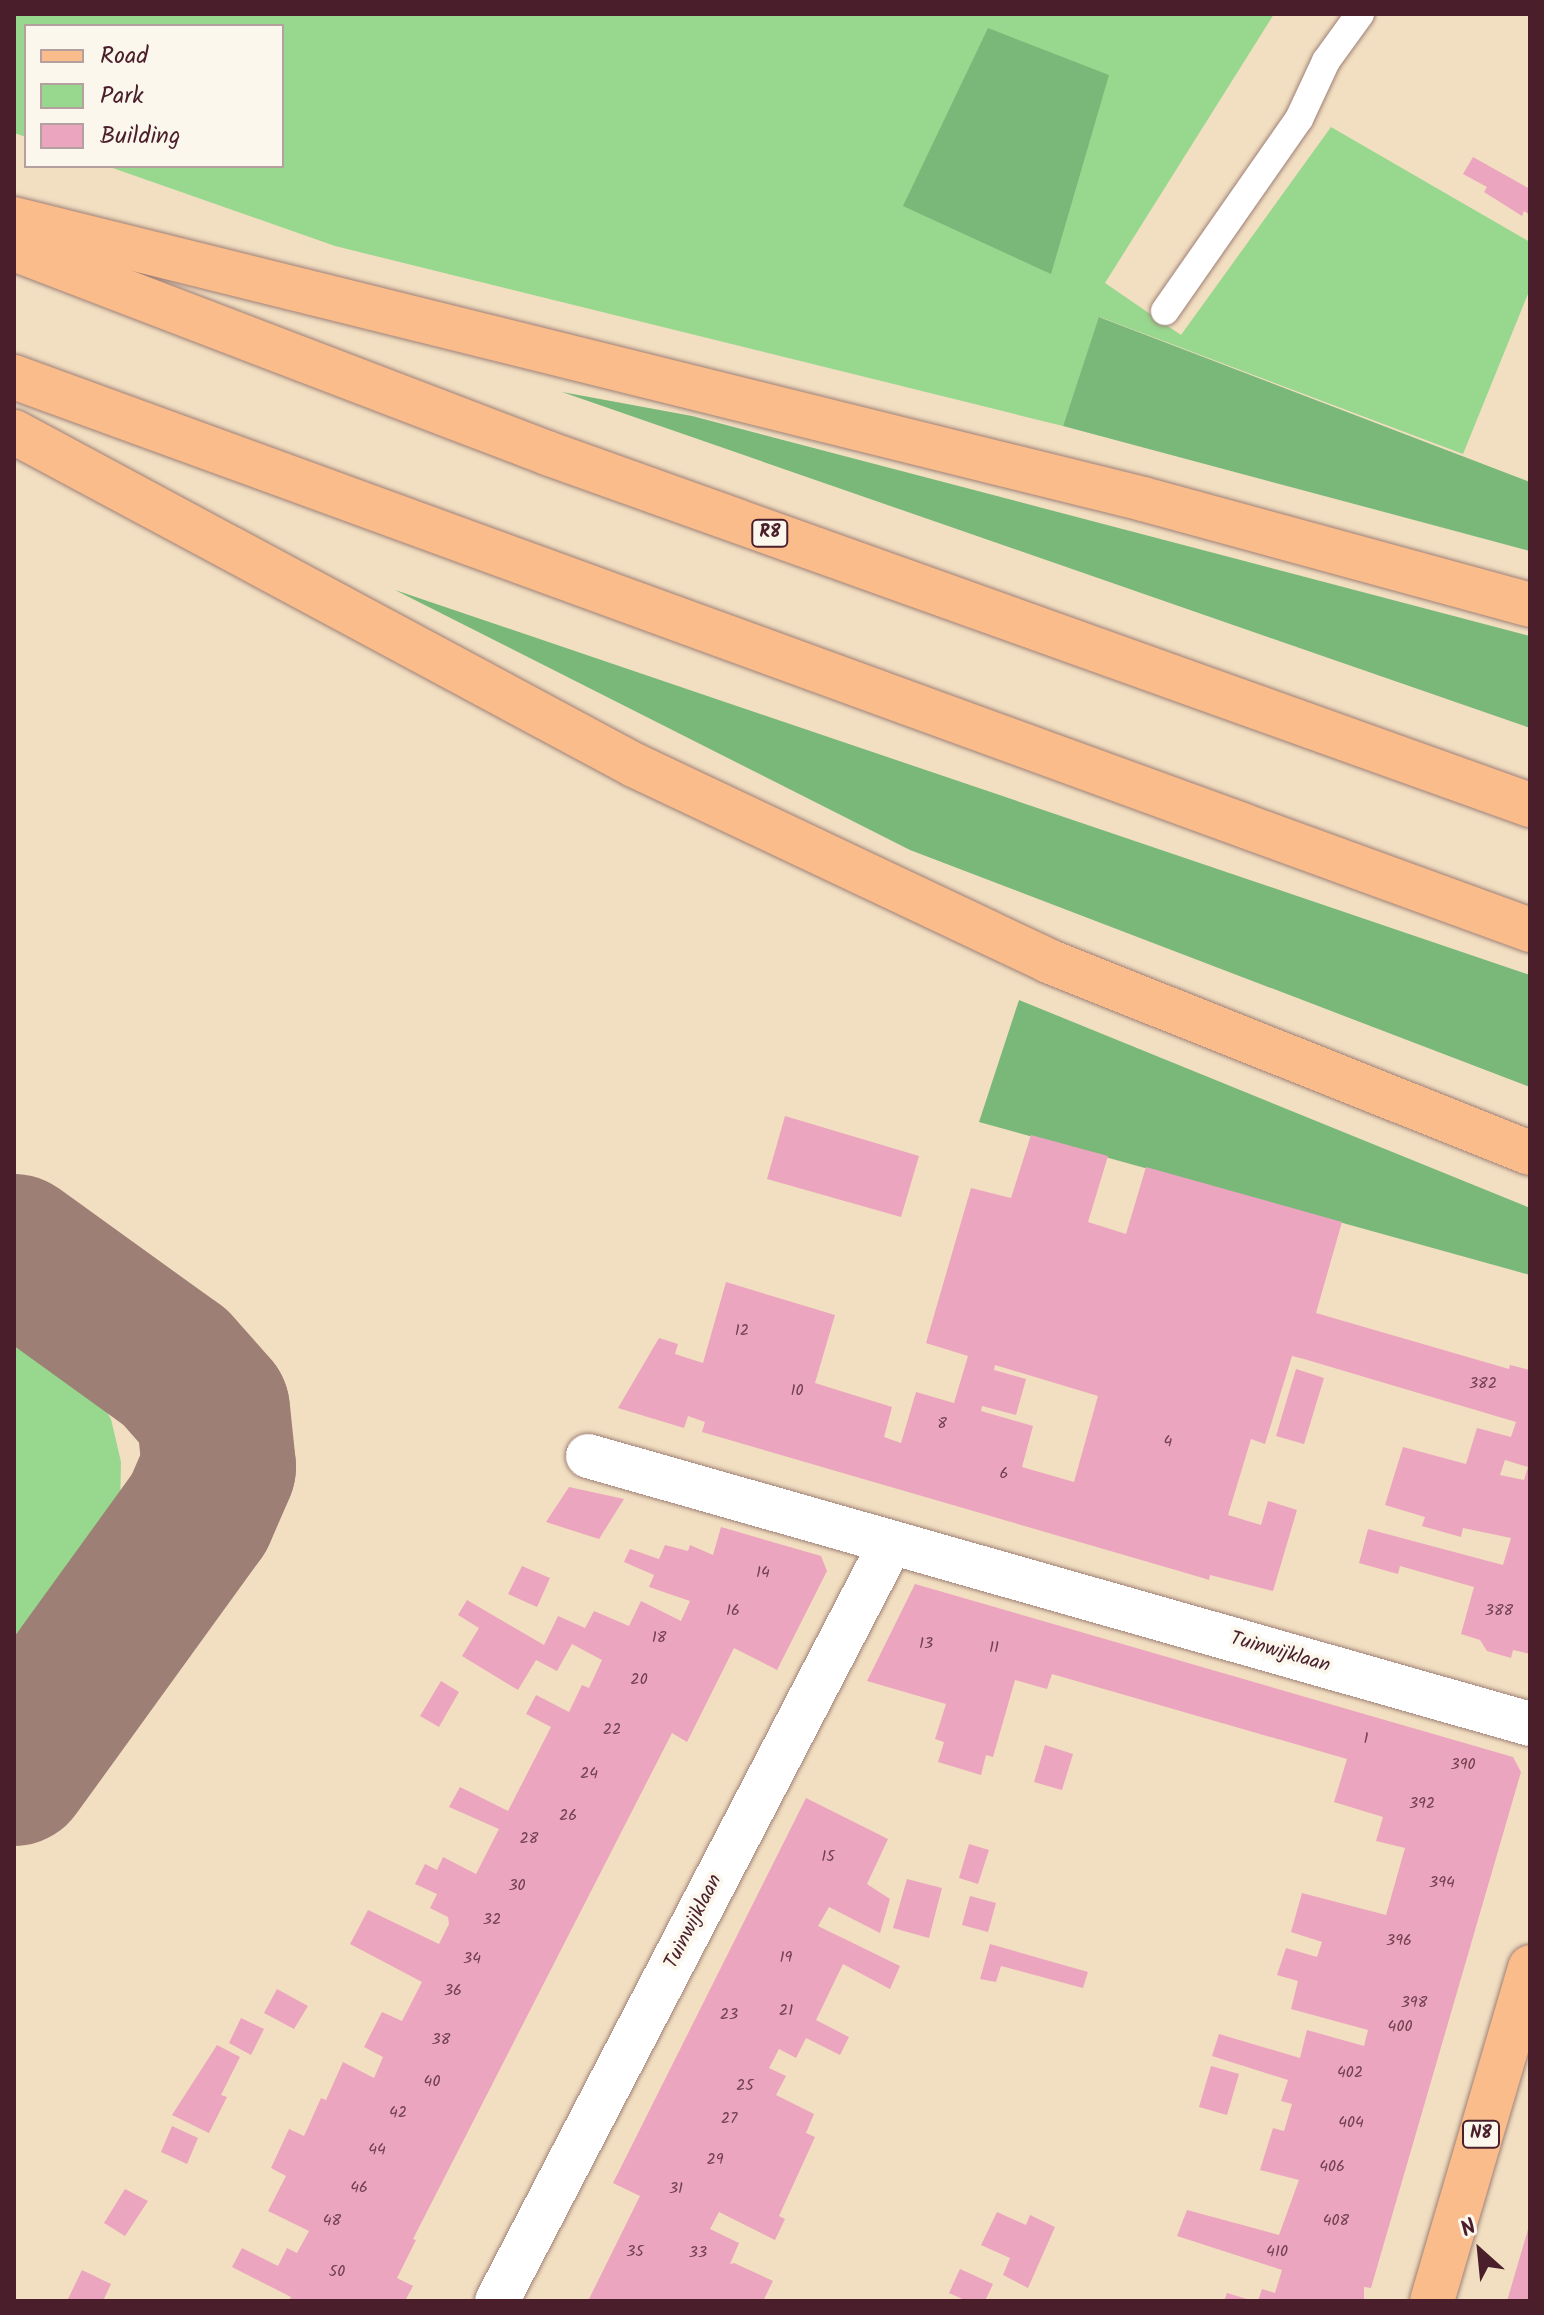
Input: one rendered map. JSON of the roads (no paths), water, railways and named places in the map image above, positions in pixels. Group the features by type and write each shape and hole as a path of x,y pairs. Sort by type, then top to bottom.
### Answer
{"main road":[{"path":"14,219 1143,499 1530,605"},
{"name":"R8","path":"14,249 547,453 1530,805"},
{"path":"14,377 1530,930"},
{"path":"14,432 662,779 1048,961 1530,1153"},
{"name":"N8","path":"1432,2301 1530,1967"}],"street":[{"name":"Tuinwijklaan","path":"588,1456 1530,1724"},
{"name":"Tuinwijklaan","path":"497,2301 891,1543"}],"lane":[{"path":"1165,311 1299,119 1326,61 1360,14"}]}
